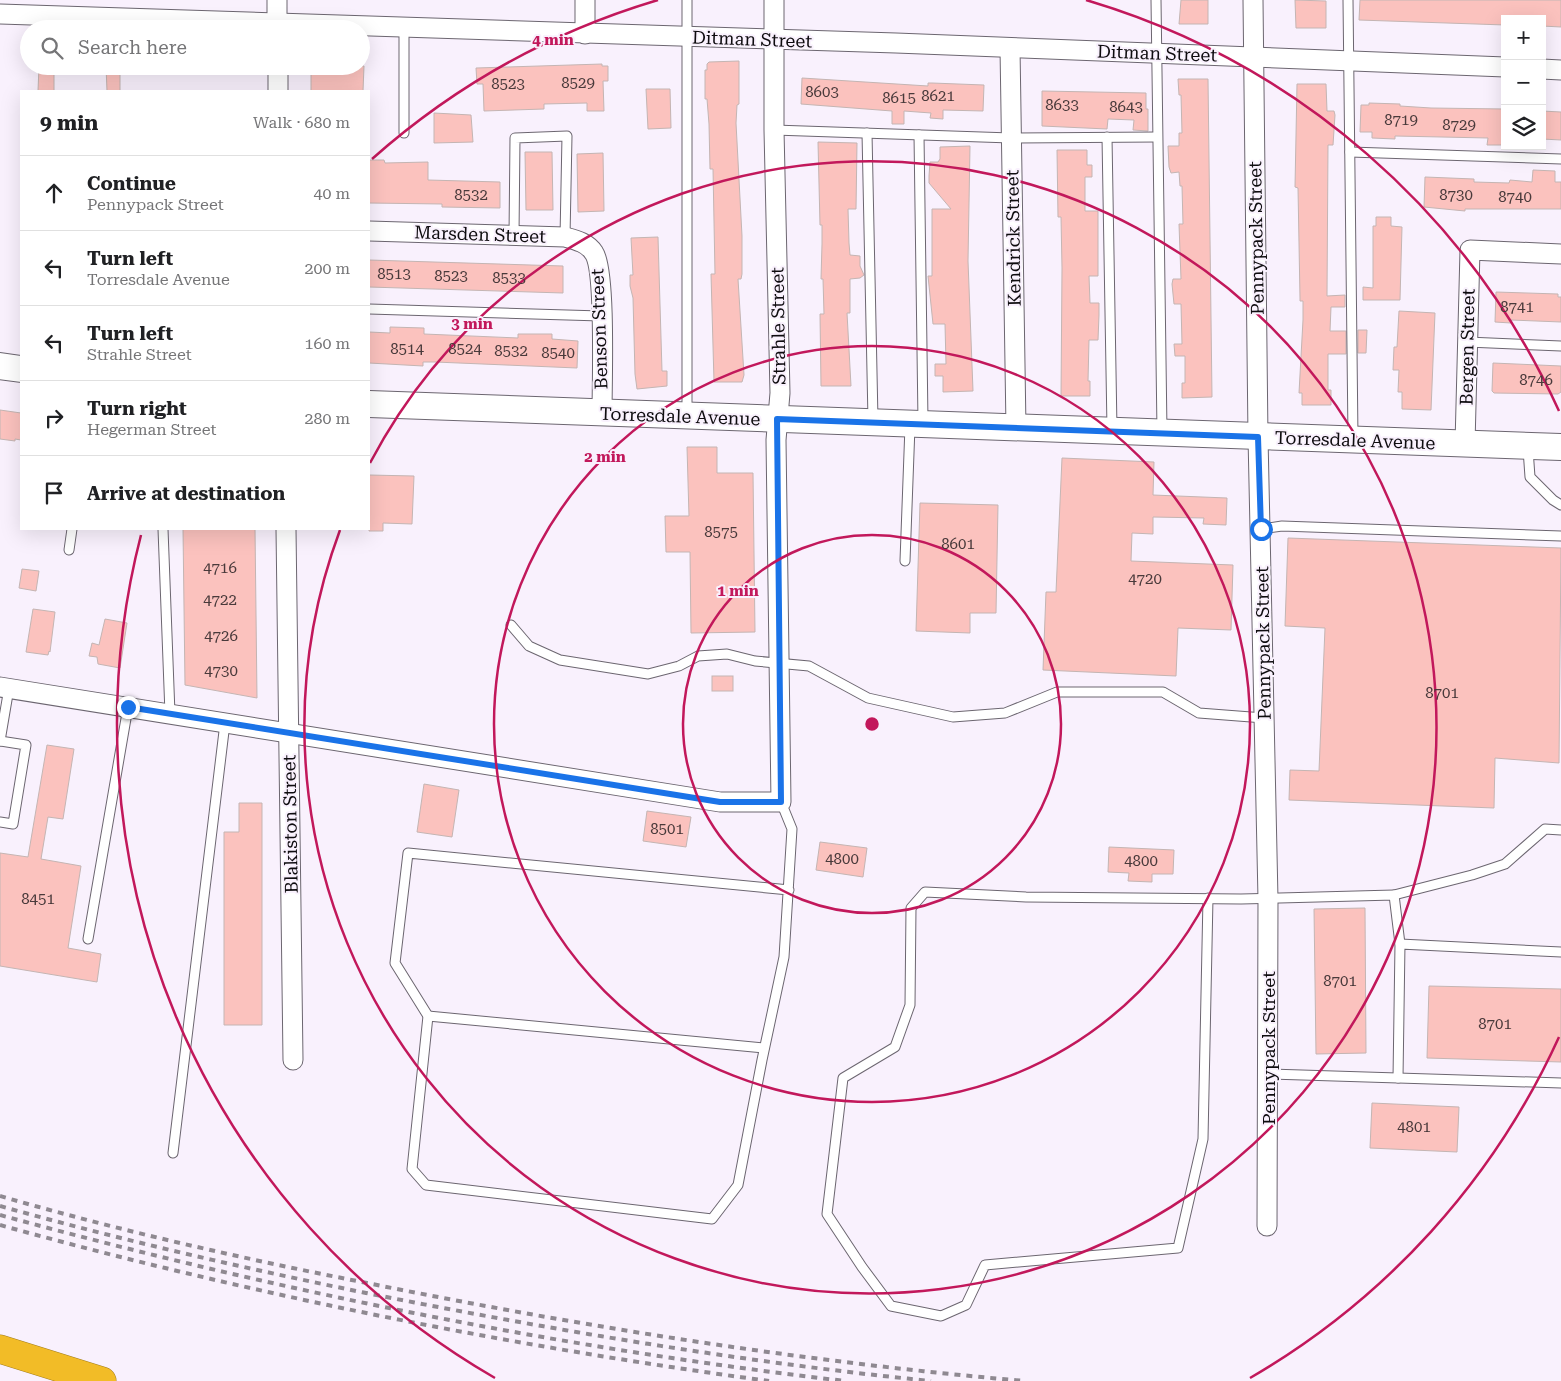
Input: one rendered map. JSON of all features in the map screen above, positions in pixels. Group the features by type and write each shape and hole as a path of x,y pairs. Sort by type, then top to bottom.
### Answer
{"highway":[{"path":"0,1349 102,1381"}],"street":[{"path":"276,0 277,20"},
{"path":"585,0 585,34"},
{"name":"Strahle Street","path":"774,0 774,130 780,392 777,419 781,802"},
{"name":"Pennypack Street","path":"1253,0 1258,437 1268,900 1269,1074 1267,1226"},
{"name":"Ditman Street","path":"0,14 151,20"},
{"name":"Ditman Street","path":"370,26 1501,67"},
{"name":"Kendrick Street","path":"1010,48 1016,428"},
{"path":"1546,69 1561,70"},
{"path":"278,75 278,90"},
{"name":"Marsden Street","path":"370,231 565,237 579,240 589,248"},
{"name":"Benson Street","path":"589,248 594,253 601,280 602,413"},
{"name":"Bergen Street","path":"1465,444 1470,250 1561,254"},
{"path":"0,366 20,369"},
{"name":"Torresdale Avenue","path":"370,404 1561,448"},
{"name":"Blakiston Street","path":"286,530 293,1060"},
{"path":"4,687 720,802 781,802"}],"lane":[{"path":"687,0 687,416"},
{"path":"1156,0 1162,433"},
{"path":"1348,0 1353,440"},
{"path":"404,26 404,133"},
{"path":"774,130 1012,138 1157,137"},
{"path":"868,133 873,422"},
{"path":"905,561 917,424 919,135"},
{"path":"514,235 515,138 567,136 565,237"},
{"path":"1108,137 1112,431"},
{"path":"1350,152 1561,159"},
{"path":"370,309 601,316"},
{"path":"1467,342 1561,346"},
{"path":"1528,446 1530,477 1561,505"},
{"path":"1261,529 1282,526 1561,536"},
{"path":"69,550 72,530"},
{"path":"163,530 170,714"},
{"path":"511,625 530,646 560,660 648,674 679,666 698,656 727,654 755,661 809,666 868,698 953,717 1005,713 1057,692 1163,692 1199,713 1264,718"},
{"path":"0,822 13,824 26,745 0,741 4,687"},
{"path":"88,939 128,707"},
{"path":"173,1153 225,723"},
{"path":"781,802 792,829 789,890 784,957 764,1048 738,1185 712,1219 426,1185 412,1169 428,1016 395,963 408,854 789,890"},
{"path":"1208,898 1203,1139 1178,1248 985,1265 966,1305 941,1316 891,1306 862,1267 827,1214 844,1078 895,1047 910,1005 911,908 925,892 1026,897 1208,898 1268,900 1394,895 1472,876 1505,864 1545,829 1561,830"},
{"path":"1394,895 1400,944 1398,1078"},
{"path":"1400,944 1561,952"},
{"path":"428,1016 764,1048"},
{"path":"1269,1074 1561,1083"}],"building":[{"path":"1181,0 1208,0 1208,24 1179,24"},
{"path":"1295,0 1326,1 1326,28 1296,28"},
{"path":"1360,0 1561,0 1561,27 1546,26 1546,15 1501,15 1501,25 1359,20"},
{"path":"739,61 739,104 737,105 736,123 742,236 742,274 741,279 738,279 744,375 742,382 714,382 711,274 715,274 713,169 710,169 705,70 707,70 709,62"},
{"path":"602,64 602,66 608,66 608,81 603,81 604,111 587,111 587,103 544,104 544,109 484,111 483,84 477,84 476,68"},
{"path":"39,75 54,75 54,90 38,90"},
{"path":"106,75 120,75 120,90 107,90"},
{"path":"311,75 364,75 363,90 311,90"},
{"path":"802,78 928,86 928,83 984,85 983,111 943,110 943,119 930,118 931,113 904,111 904,124 892,124 892,111 801,104"},
{"path":"1178,79 1208,79 1212,397 1182,398 1182,383 1185,383 1185,356 1175,356 1174,344 1182,344 1181,304 1174,304 1172,284 1173,279 1181,279 1179,224 1183,224 1182,186 1180,186 1179,172 1171,173 1168,146 1179,146 1179,133 1182,133 1181,95 1179,95"},
{"path":"1297,84 1326,84 1327,111 1334,111 1335,115 1333,145 1328,145 1327,296 1345,295 1345,307 1331,307 1330,331 1346,331 1346,354 1328,354 1328,390 1331,390 1331,405 1302,405 1302,393 1299,393 1303,301 1300,301 1298,188 1295,187"},
{"path":"646,89 670,89 671,128 648,129"},
{"path":"1042,91 1146,93 1148,131 1133,130 1134,120 1108,119 1107,129 1042,126"},
{"path":"1369,103 1431,108 1501,109 1501,145 1487,145 1488,138 1395,136 1395,139 1372,138 1372,132 1360,132 1361,105 1369,105"},
{"path":"1546,111 1561,112 1561,140 1546,139"},
{"path":"434,113 471,115 473,142 434,143"},
{"path":"818,142 857,143 856,209 848,209 849,243 850,255 860,256 860,266 864,275 860,278 850,279 850,313 847,313 851,386 821,386 820,314 824,314 823,279 821,279 822,225 820,225"},
{"path":"970,146 968,261 973,391 943,392 943,376 935,376 935,364 946,364 945,324 933,324 928,276 932,276 932,209 951,209 929,183 930,162 938,162 940,159 940,147"},
{"path":"1057,150 1087,150 1087,165 1092,165 1092,177 1085,177 1085,211 1098,211 1098,276 1089,276 1090,303 1099,303 1099,315 1098,340 1089,340 1088,381 1090,381 1090,396 1061,396 1062,268 1061,217 1058,217"},
{"path":"525,152 552,152 553,210 526,210"},
{"path":"603,153 604,211 578,212 577,154"},
{"path":"370,160 384,160 385,163 428,162 428,180 500,182 500,208 442,207 442,204 370,203"},
{"path":"1533,170 1555,171 1555,182 1561,182 1561,209 1465,209 1465,211 1424,207 1425,177 1474,179 1474,182 1509,183 1510,180 1532,182"},
{"path":"1376,217 1391,217 1391,226 1402,227 1400,300 1363,300 1363,287 1373,288 1373,226 1376,226"},
{"path":"658,237 662,371 667,371 667,386 637,389 633,298 630,286 630,275 633,275 631,238"},
{"path":"370,260 563,266 563,293 370,287"},
{"path":"1496,292 1558,294 1558,297 1561,297 1561,322 1511,320 1511,323 1495,322"},
{"path":"1399,311 1435,313 1431,410 1402,409 1402,392 1398,392 1399,370 1393,370 1394,347 1397,347"},
{"path":"390,327 424,328 424,334 518,338 518,334 552,334 552,339 578,341 577,368 435,362 423,362 423,366 370,363 370,332 390,333"},
{"path":"1358,330 1367,330 1366,353 1358,353"},
{"path":"1493,363 1561,366 1561,392 1558,394 1494,393 1492,391"},
{"path":"0,410 20,413 20,440 0,439"},
{"path":"687,447 717,447 717,473 753,473 755,632 691,633 690,552 666,552 665,516 689,516"},
{"path":"1062,458 1154,462 1153,495 1227,498 1226,525 1203,524 1204,518 1153,517 1153,534 1132,533 1131,561 1233,565 1231,630 1178,628 1176,676 1043,670 1046,592 1056,592"},
{"path":"370,475 414,476 412,524 383,523 383,531 369,531"},
{"path":"920,503 998,505 996,613 970,613 970,633 916,631"},
{"path":"183,530 255,530 257,698 185,685"},
{"path":"1288,538 1561,548 1559,763 1495,758 1494,808 1289,800 1290,770 1319,771 1325,628 1285,626"},
{"path":"22,569 39,571 36,591 19,588"},
{"path":"33,609 55,612 48,655 26,652"},
{"path":"105,619 127,623 120,668 98,664 97,657 89,656 92,643 99,645"},
{"path":"712,676 733,676 733,691 712,691"},
{"path":"47,745 74,749 63,819 48,817 41,859 81,866 68,948 101,954 97,982 0,966 0,853 28,857"},
{"path":"424,784 459,790 452,837 417,832"},
{"path":"239,803 262,803 262,1025 224,1025 224,832 239,832"},
{"path":"647,811 691,817 686,847 643,841"},
{"path":"820,842 867,848 863,877 816,870"},
{"path":"1109,847 1174,850 1173,874 1152,874 1152,882 1128,881 1129,873 1108,872"},
{"path":"1365,908 1366,1053 1316,1054 1314,909"},
{"path":"1429,986 1561,989 1561,1062 1427,1058"},
{"path":"1372,1103 1459,1107 1457,1152 1370,1148"}],"railway":[{"path":"0,1196 137,1233 229,1254 367,1283 531,1314 777,1353 860,1364 1025,1381"},
{"path":"0,1206 137,1242 436,1307 718,1355 931,1381"},
{"path":"0,1215 104,1243 209,1268 420,1314 632,1352 738,1368 845,1381"},
{"path":"0,1225 190,1274 382,1316 575,1352 769,1381"}],"route":[{"path":"128,707 720,802 781,802 777,419 1258,437 1261,529"}]}
